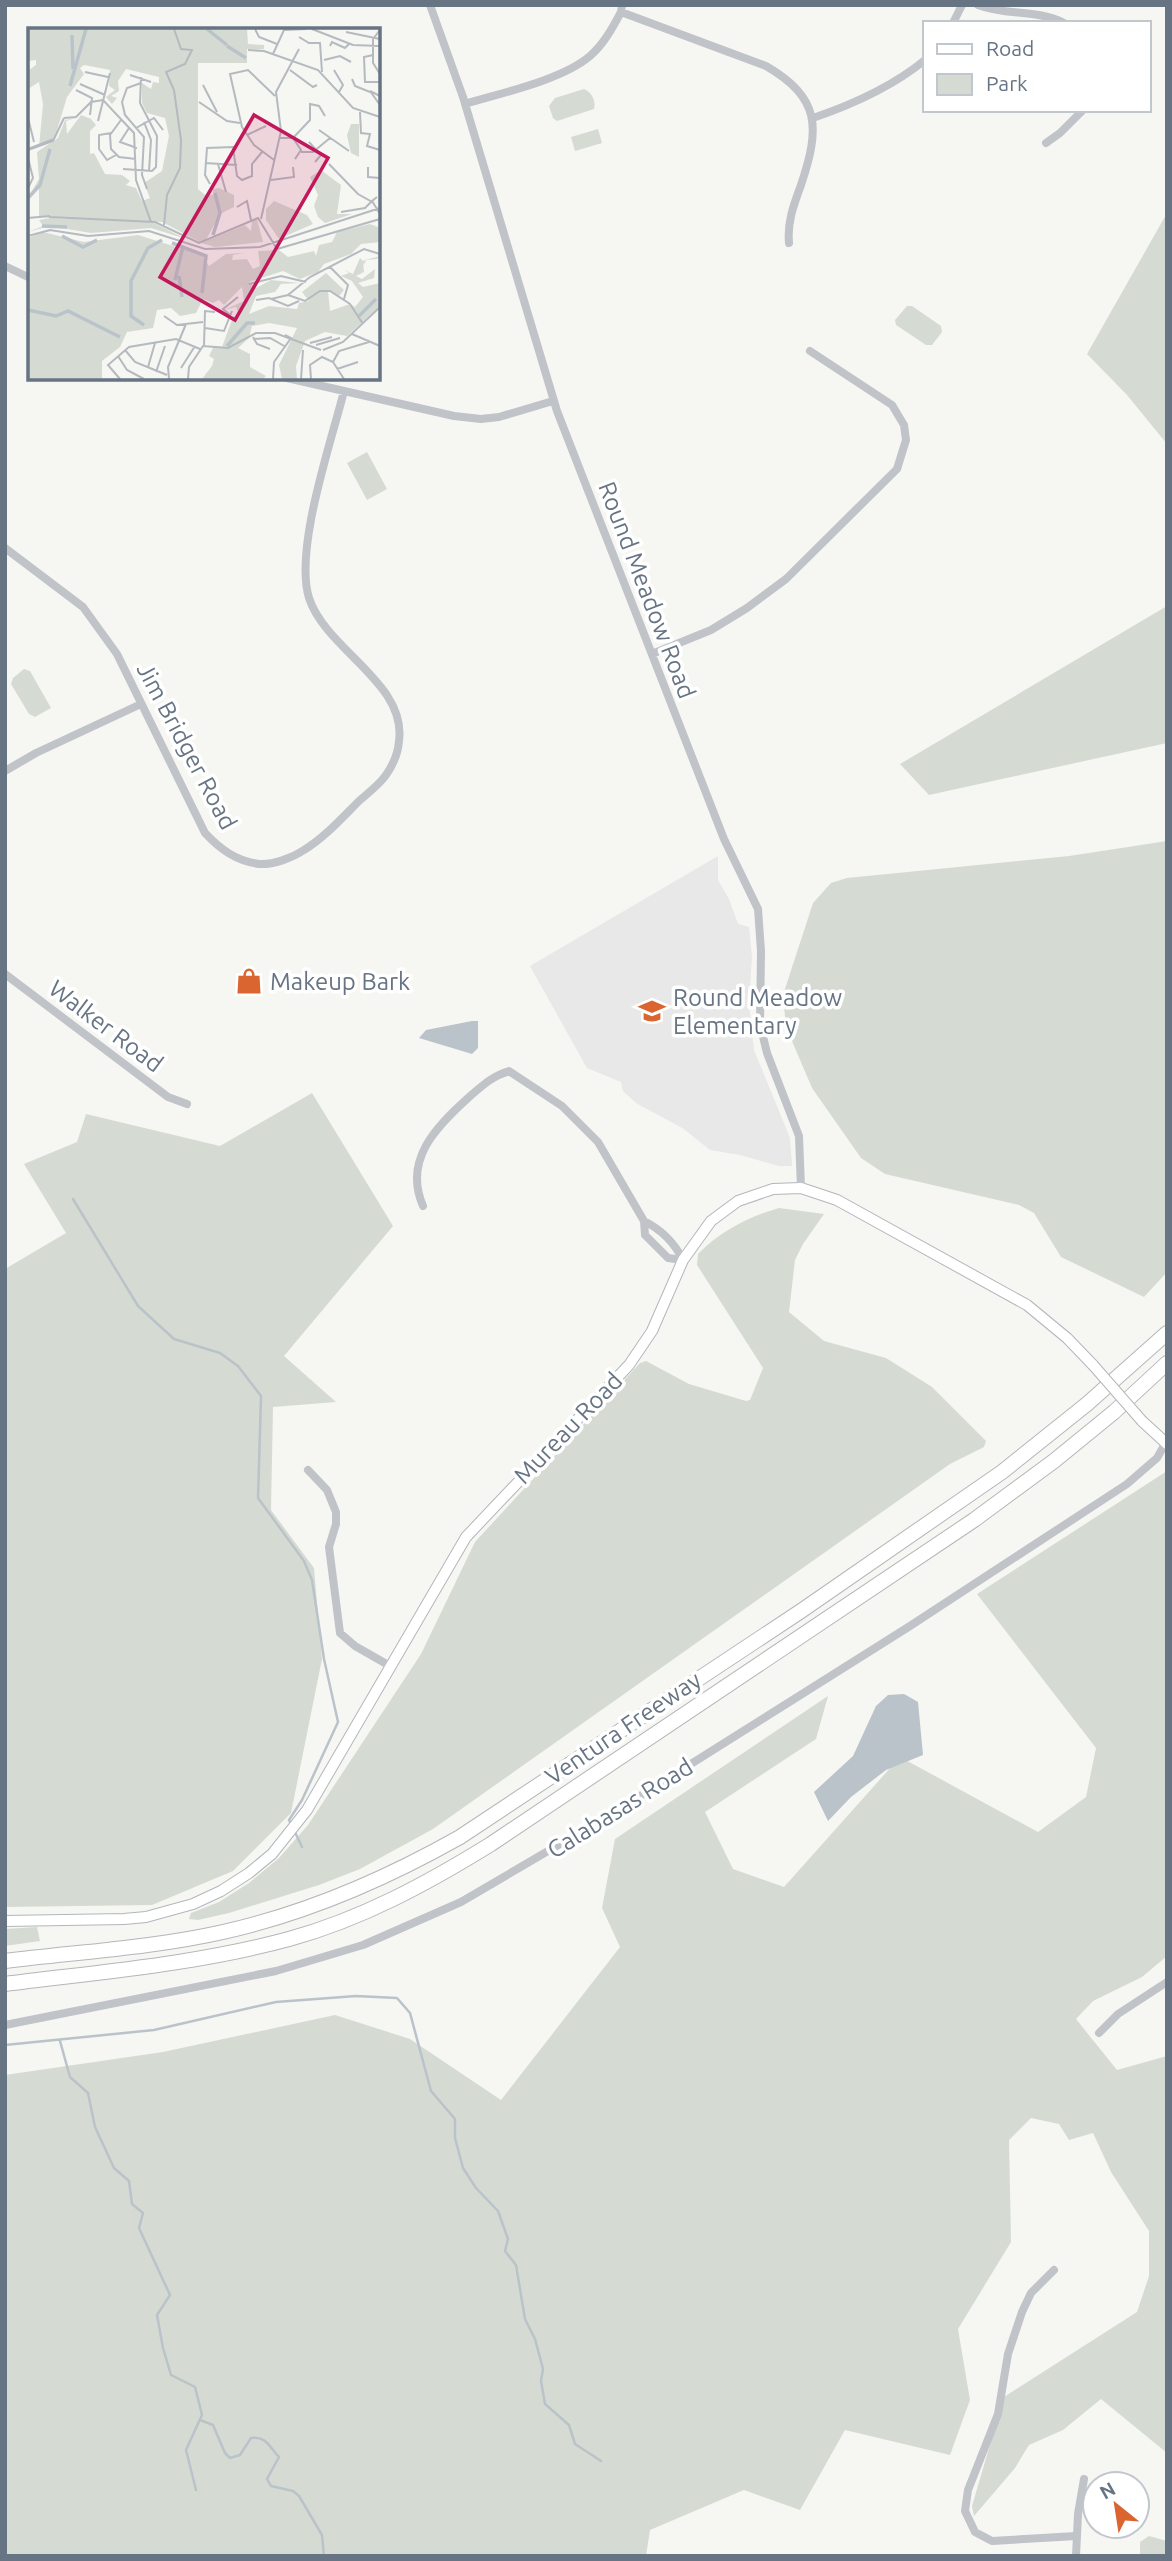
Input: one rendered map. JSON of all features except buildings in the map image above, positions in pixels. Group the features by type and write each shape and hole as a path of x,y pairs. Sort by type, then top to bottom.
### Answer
{"highway":[{"name":"Ventura Freeway","path":"5,1961 220,1933 308,1909 358,1890 411,1865 460,1837 971,1495 1087,1404 1167,1333"},
{"name":"Ventura Freeway","path":"5,1984 191,1960 291,1938 337,1923 440,1875 491,1844 974,1520 1054,1461 1114,1412 1167,1363"}],"main road":[{"name":"Mureau Road","path":"5,1921 146,1917 193,1904 220,1891 249,1873 272,1854 307,1810 467,1537 629,1365 665,1305 683,1260 696,1239 711,1221 737,1200 772,1189 801,1188 825,1195 1002,1289 1040,1313 1068,1338 1142,1422 1166,1444"}],"street":[{"name":"Round Meadow Road","path":"430,5 465,104 553,401 728,847 758,905 761,956 760,1024 766,1054 799,1136 801,1188"},
{"path":"954,21 962,5"},
{"path":"978,5 1008,12 1039,14 1058,21"},
{"path":"465,104 557,75 574,67 600,45 622,8 766,66 788,79 803,96 813,118 812,149 792,210 788,230 789,243"},
{"path":"813,118 860,100 909,73 923,62"},
{"path":"1046,143 1060,134 1081,112"},
{"path":"5,266 28,277"},
{"path":"652,654 711,630 786,579 897,469 906,440 904,425 892,405 810,351"},
{"path":"296,380 481,419 499,417 553,401"},
{"name":"Jim Bridger Road","path":"5,548 83,607 117,654 205,833 219,848 237,858 261,864 282,860 304,850 385,777 395,760 400,740 398,721 379,685 320,622 308,595 305,573 308,531 344,391"},
{"path":"5,771 36,753 141,704"},
{"name":"Walker Road","path":"5,974 168,1097 187,1104"},
{"path":"423,1206 417,1192 425,1143 443,1120 494,1075 509,1070 562,1106 598,1142 644,1220 645,1235 668,1258 683,1260"},
{"path":"644,1220 658,1228 677,1247 683,1260"},
{"name":"Calabasas Road","path":"5,2025 276,1971 363,1945 461,1902 602,1820 921,1618 1126,1484 1157,1458 1166,1444"},
{"path":"307,1470 327,1490 336,1512 336,1524 329,1547 340,1633 355,1646 390,1666"},
{"path":"1098,2032 1118,2014 1167,1982"},
{"path":"1054,2270 1031,2293 1022,2312 1008,2354 998,2414 968,2490 965,2511 975,2532 992,2541 1076,2536"},
{"path":"1076,2556 1081,2500"}],"shaded area":[{"name":"Round Meadow Elementary","path":"718,856 718,880 729,899 738,924 749,927 752,957 749,1004 754,1050 790,1138 792,1166 779,1166 710,1150 684,1129 636,1103 623,1091 621,1082 587,1068 530,966"},
{"path":"478,1021 478,1048 472,1054 419,1038 426,1030"},
{"path":"904,1694 918,1702 923,1755 886,1770 851,1797 828,1821 814,1792 853,1756 876,1706 888,1695"}],"green space":[{"path":"584,89 593,97 594,109 557,121 553,118 549,106 555,98"},
{"path":"598,129 602,143 575,151 571,137"},
{"path":"1167,213 1167,444 1127,395 1087,354"},
{"path":"907,306 912,306 941,326 942,332 932,345 926,345 896,325 895,320"},
{"path":"367,452 387,489 367,500 347,463"},
{"path":"1167,606 1167,743 929,795 900,764"},
{"path":"24,669 30,671 51,708 35,717 29,714 11,684 13,678"},
{"path":"1167,841 1167,1272 1144,1297 1061,1257 1034,1213 1019,1205 885,1174 861,1158 812,1088 786,1027 783,995 813,903 831,883 847,878 1069,856"},
{"path":"312,1093 393,1226 284,1356 336,1402 273,1407 271,1510 314,1568 322,1659 291,1813 233,1871 152,1905 5,1907 5,1269 66,1233 24,1164 77,1142 86,1114 220,1146"},
{"path":"779,1208 824,1214 795,1260 789,1312 824,1341 886,1358 932,1387 986,1441 984,1447 950,1464 433,1829 360,1869 319,1885 229,1913 198,1920 189,1919 191,1913 219,1902 249,1883 279,1858 308,1825 421,1654 475,1542 640,1363 646,1361 689,1384 750,1400 763,1368 697,1265 698,1254 716,1238 736,1226"},
{"path":"1167,1471 1167,1956 1142,1977 1093,2001 1076,2019 1117,2070 1167,2056 1167,2453 1101,2399 1063,2430 1029,2445 1015,2468 974,2516 972,2506 1004,2397 1137,2312 1149,2276 1149,2231 1111,2172 1093,2133 1069,2140 1059,2124 1031,2118 1009,2140 1011,2242 958,2329 970,2400 950,2455 845,2430 800,2510 744,2490 650,2530 646,2556 5,2556 5,2075 163,2052 335,2015 410,2039 501,2100 620,1947 602,1908 615,1839 828,1696 816,1739 705,1812 733,1869 784,1887 900,1757 1038,1832 1086,1797 1096,1748 977,1594"},
{"path":"37,1927 40,1941 5,1946 5,1929"},
{"path":"1151,2537 1167,2541 1167,2556 1140,2556 1140,2542 1151,2540"}],"waterway":[{"path":"73,1199 138,1306 174,1339 220,1353 238,1366 261,1396 258,1498 304,1561 312,1580 324,1659 338,1722 302,1800 289,1820 291,1824"},
{"path":"294,1830 302,1847"},
{"path":"5,2045 154,2030 276,2002 356,1996 397,1998 410,2013 431,2091 455,2119 455,2138 463,2168 476,2188 498,2211 508,2239 505,2251 516,2265 525,2319 535,2339 543,2369 541,2381 545,2404 569,2425 575,2444 601,2461"},
{"path":"60,2041 70,2077 88,2093 95,2127 114,2168 129,2181 132,2204 143,2213 139,2228 170,2295 157,2315 163,2348 171,2375 195,2387 202,2415 186,2450 196,2490"},
{"path":"200,2420 213,2425 225,2453 230,2458 240,2455 251,2438 267,2443 279,2457 267,2479 271,2486 293,2491 299,2496 322,2535 324,2556"}],"place":[{"name":"Makeup Bark","path":"249,981"},
{"name":"Round Meadow Elementary","path":"652,1011"}]}
